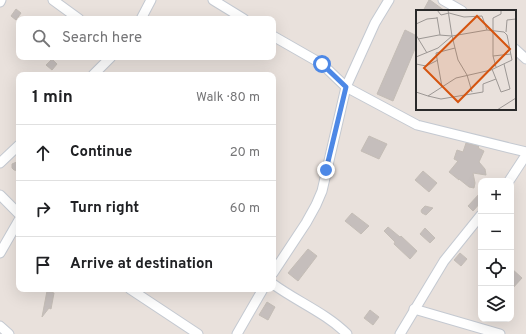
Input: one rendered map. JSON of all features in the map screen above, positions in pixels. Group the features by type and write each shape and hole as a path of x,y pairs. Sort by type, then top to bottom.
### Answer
{"street":[{"path":"53,0 75,16"},
{"path":"143,16 151,0"},
{"path":"213,0 239,16"},
{"path":"276,268 306,223 322,191 346,87 374,23 388,0"},
{"path":"443,0 460,10"},
{"path":"276,38 322,64 346,87 417,125 526,154 511,178"},
{"path":"516,50 526,58"},
{"path":"96,72 108,60"},
{"path":"0,163 16,148"},
{"path":"0,194 16,211"},
{"path":"400,334 444,261 478,219"},
{"path":"0,254 16,225"},
{"path":"276,286 320,314 347,334"},
{"path":"135,292 198,334"},
{"path":"237,334 261,292"},
{"path":"414,309 500,334"},
{"path":"0,326 9,334"}],"building":[{"path":"430,0 444,10 424,10"},
{"path":"16,9 21,13 19,16 16,16 16,20 11,16"},
{"path":"405,30 416,36 416,46 393,101 377,94"},
{"path":"51,60 57,64 52,70 46,65"},
{"path":"369,136 387,144 379,159 361,151"},
{"path":"466,143 478,146 478,148 484,151 479,162 485,169 486,175 473,173 475,183 474,188 469,187 449,172 458,161 454,159 457,150 463,152"},
{"path":"16,162 16,170 12,168 12,164"},
{"path":"423,171 437,183 429,192 415,180"},
{"path":"478,195 478,205 473,211 468,206"},
{"path":"425,206 433,208 426,215 421,211"},
{"path":"352,213 369,226 361,234 345,221"},
{"path":"388,227 400,237 401,236 417,251 410,259 394,244 395,242 384,231"},
{"path":"425,228 435,238 430,243 420,234"},
{"path":"308,249 317,256 298,281 288,273"},
{"path":"460,253 467,259 461,266 454,260"},
{"path":"514,271 522,278 514,287"},
{"path":"47,292 54,293 51,309 49,308 42,317"},
{"path":"267,302 275,307 268,320 259,315"},
{"path":"370,310 379,317 373,325 364,318"}],"route":[{"path":"322,64 346,87 326,170"}]}
